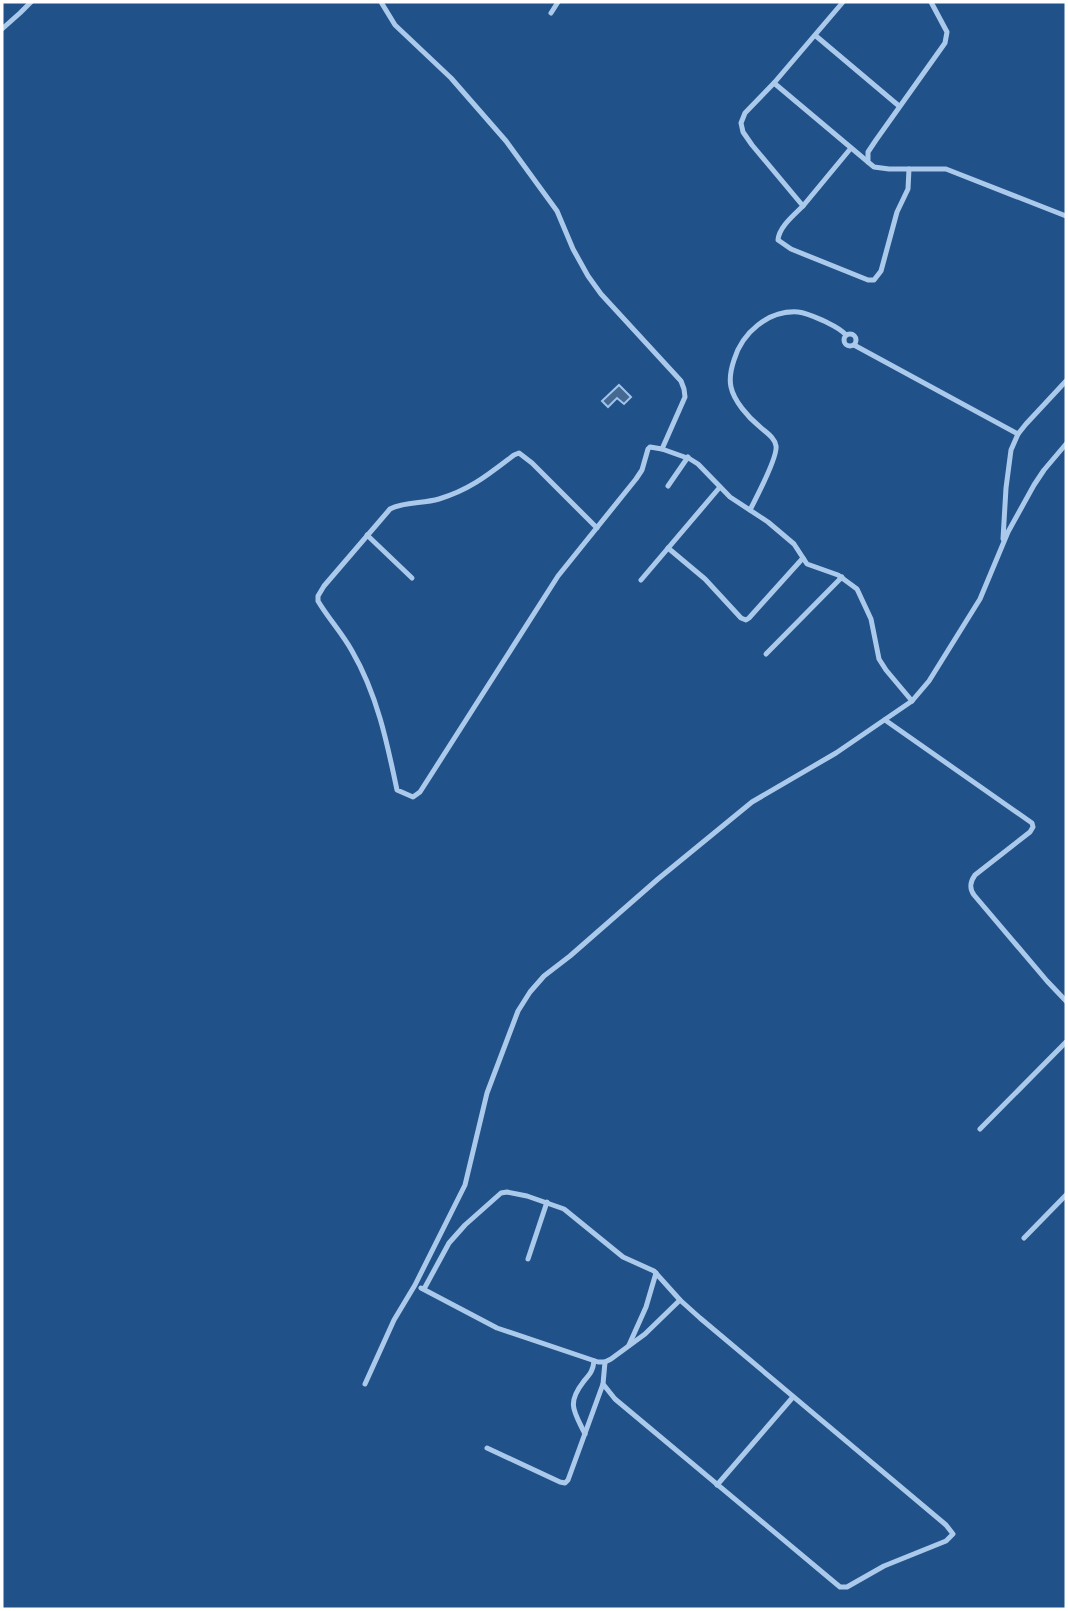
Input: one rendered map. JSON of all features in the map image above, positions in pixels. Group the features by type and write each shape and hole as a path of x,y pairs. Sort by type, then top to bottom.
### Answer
{"street":[{"path":"2,29 31,2"},
{"path":"381,2 395,25 451,78 506,141 557,211 573,249 601,294 681,381 685,397 662,449"},
{"path":"551,13 558,2"},
{"path":"803,206 743,132 741,123 745,113 816,36 843,2"},
{"path":"868,162 868,152 947,40 947,32 932,2"},
{"path":"816,36 899,106"},
{"path":"774,83 868,162 879,168 946,169 1066,216"},
{"path":"851,148 779,233 778,238 781,243 868,280 874,281 881,271 897,212 908,189 909,169"},
{"path":"750,510 777,448 772,438 751,419 733,393 731,374 738,350 747,335 757,326 787,313 810,315 837,327 846,335 851,333 856,340 854,345 1018,434"},
{"path":"1003,545 1011,450 1018,434 1066,381"},
{"path":"365,1384 394,1320 415,1285 465,1185 487,1093 518,1012 530,992 544,976 751,802 835,753 912,701 923,689 980,598 1008,532 1034,485 1066,444"},
{"path":"597,528 520,453 461,492 436,500 396,505 386,513 324,586 318,601 352,649 378,707 397,790 413,797 420,792 550,588 636,479 650,447 688,457 705,469 730,497 768,522 794,544 811,566 842,577 858,589 868,609 879,659 912,701"},
{"path":"668,486 688,457"},
{"path":"641,580 720,487"},
{"path":"367,535 412,578"},
{"path":"668,548 705,579 741,618 746,620 803,558"},
{"path":"766,654 842,577"},
{"path":"885,720 1032,823 1030,832 975,875 970,888 1066,1001"},
{"path":"980,1129 1066,1042"},
{"path":"424,1289 449,1243 498,1195 507,1192 564,1209 623,1257 656,1273 680,1300 951,1529 952,1537 884,1566 842,1588 615,1399 603,1384"},
{"path":"1024,1238 1066,1195"},
{"path":"528,1259 547,1202"},
{"path":"627,1348 646,1307 656,1273"},
{"path":"415,1285 497,1328 594,1362 605,1362 627,1348 652,1329 680,1300"},
{"path":"585,1434 573,1409 574,1396 593,1372 594,1362"},
{"path":"487,1448 565,1483 603,1384 605,1362"},
{"path":"717,1485 793,1397"}],"water":[{"path":"619,385 631,397 624,404 617,398 608,407 602,401"}]}
